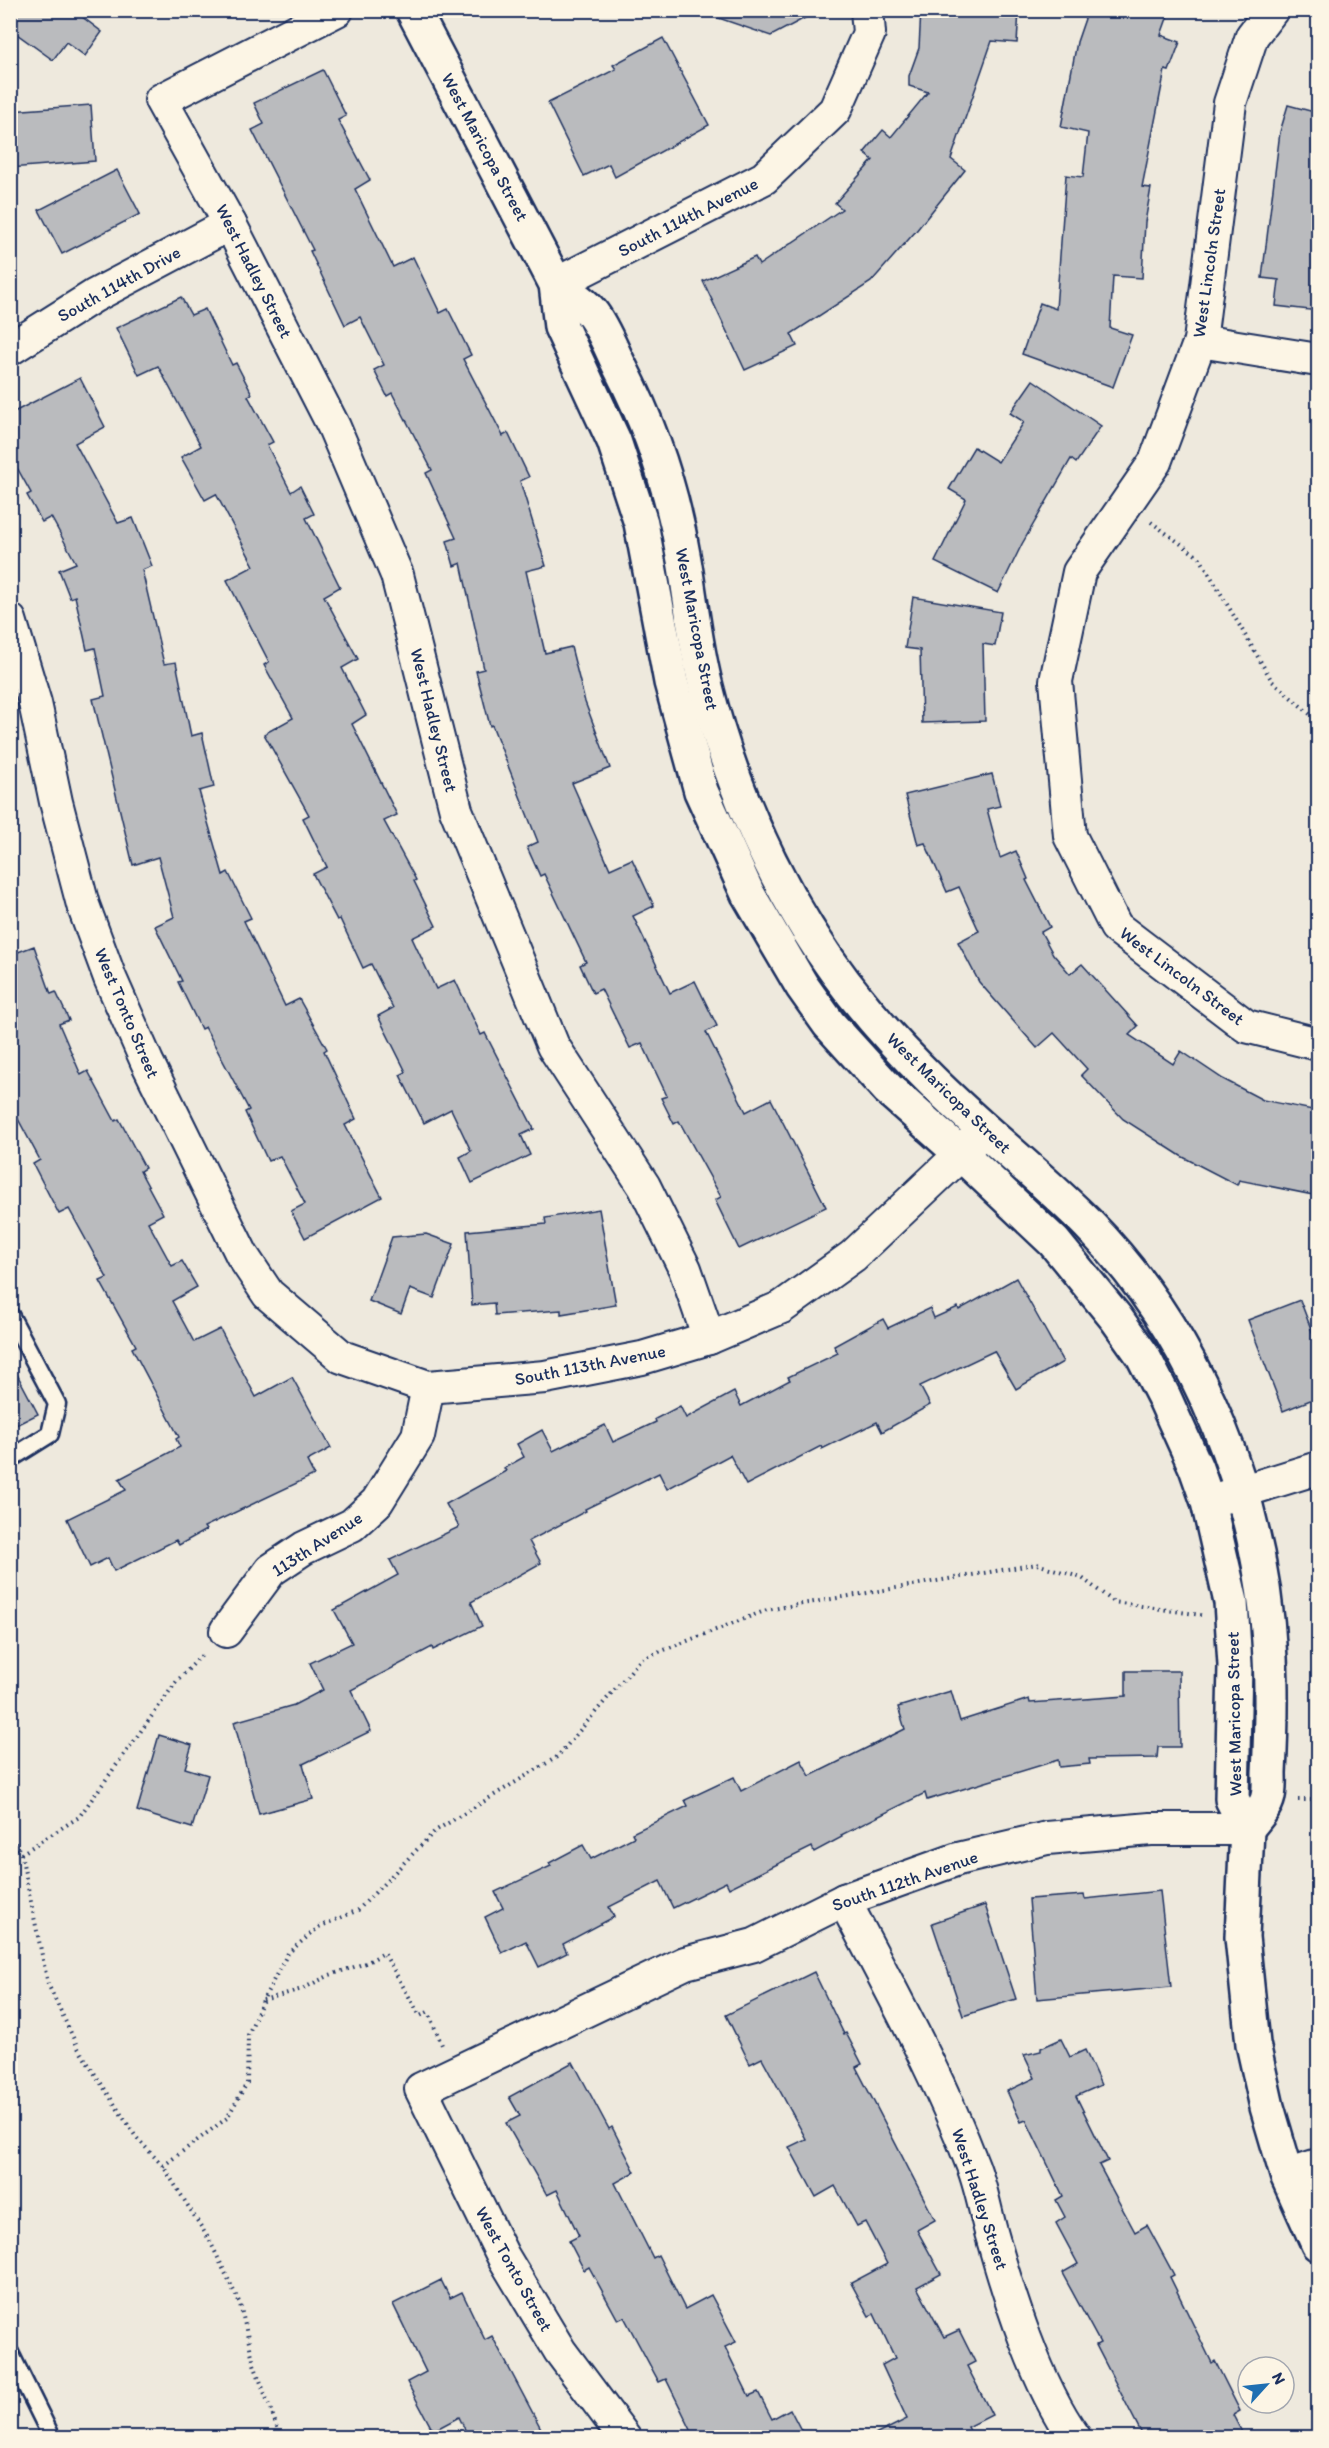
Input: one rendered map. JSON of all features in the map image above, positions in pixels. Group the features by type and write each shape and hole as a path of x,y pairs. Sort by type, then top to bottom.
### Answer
{"street":[{"name":"West Hadley Street","path":"337,10 161,100 231,224 334,427 397,574 456,810 553,1047 644,1186 685,1269 709,1338"},
{"name":"West Maricopa Street","path":"413,10 556,284 561,327 614,441 641,523 671,682 701,791 748,894 802,987 829,1024 888,1089 1054,1242 1116,1318 1143,1356 1196,1468 1208,1502 1231,1602 1235,1665 1232,1798 1247,1829 1242,1937 1253,2044 1267,2107 1287,2175 1318,2244"},
{"name":"South 114th Avenue","path":"556,284 764,178 835,110 869,33 867,10"},
{"name":"West Lincoln Street","path":"1272,10 1252,36 1230,103 1200,341 1155,462 1079,572 1056,681 1070,836 1116,927 1246,1026 1318,1044"},
{"name":"South 114th Drive","path":"10,349 94,296 231,224"},
{"name":"West Maricopa Street","path":"556,284 592,312 631,388 661,466 677,523 704,678 717,728 751,822 808,930 888,1036 931,1080 1089,1226 1138,1282 1166,1323 1206,1397 1227,1444 1242,1492 1263,1593 1271,1686 1268,1798 1247,1829"},
{"path":"1200,341 1318,360"},
{"name":"West Tonto Street","path":"10,620 35,703 56,802 83,905 110,978 147,1062 243,1254 268,1294 342,1357"},
{"name":"South 113th Avenue","path":"342,1357 428,1387 545,1377 642,1358 709,1338 782,1307 853,1256 961,1154 984,1129"},
{"name":"113th Avenue","path":"226,1631 271,1570 304,1548 352,1525 377,1502 418,1436 428,1387"},
{"path":"1208,1502 1318,1468"},
{"name":"South 112th Avenue","path":"421,2089 686,1963 754,1945 844,1900 958,1859 1047,1838 1151,1829 1247,1829"},
{"name":"West Hadley Street","path":"844,1900 939,2086 973,2168 1025,2338 1063,2421 1075,2438"},
{"name":"West Tonto Street","path":"421,2089 503,2256 560,2351 625,2438"},
{"path":"1287,2175 1318,2165"}],"lane":[{"path":"10,1315 57,1404 50,1434 10,1459"},
{"path":"10,2354 51,2438"}],"path":[{"path":"1124,507 1160,528 1200,558 1272,681 1318,721"},
{"path":"163,2166 227,2118 247,2083 248,2035 263,2000 288,1953 319,1927 358,1910 435,1831 557,1756 642,1659 767,1610 1037,1564 1082,1578 1114,1602 1232,1619"},
{"path":"21,1854 78,1817 177,1681 226,1631"},
{"path":"10,1832 21,1854 48,1984 78,2048 136,2137 163,2166 210,2241 240,2304 254,2364 280,2438"},
{"path":"263,2000 302,1989 330,1975 366,1963 384,1953 420,2016 428,2012 453,2074"}],"building":[{"path":"10,10 73,10 102,32 85,56 66,42 53,60 10,29"},
{"path":"708,10 820,10 771,36 707,14"},
{"path":"921,10 1019,10 1017,43 992,41 951,159 965,170 871,282 791,334 797,346 745,370 703,281 755,257 759,265 842,209 835,203 873,160 864,153 883,130 891,137 928,92 909,86 909,76 919,48"},
{"path":"1088,10 1170,10 1161,35 1180,42 1169,71 1165,70 1142,187 1151,188 1145,222 1142,278 1113,276 1110,328 1132,335 1113,387 1022,354 1040,303 1056,309 1066,175 1083,177 1088,133 1061,127 1077,42"},
{"path":"663,38 709,125 615,177 609,164 584,176 548,103 616,69 613,65"},
{"path":"323,70 346,116 338,120 370,180 355,189 393,267 413,257 440,313 448,309 471,355 463,359 503,436 508,433 529,477 520,481 546,566 526,571 545,653 571,647 585,702 610,768 572,783 610,869 632,859 654,906 633,916 670,993 695,981 717,1026 706,1032 746,1112 771,1099 826,1207 739,1249 715,1200 721,1197 679,1121 674,1124 661,1098 667,1096 642,1043 630,1048 601,989 593,993 580,965 586,962 544,874 540,876 527,847 538,842 492,725 490,726 476,671 484,669 461,563 454,566 447,541 456,538 426,473 432,470 392,393 387,396 374,370 384,365 360,317 345,325 310,251 313,250 252,130 264,124 254,103"},
{"path":"91,105 95,161 10,168 10,111"},
{"path":"1288,105 1318,113 1318,311 1276,306 1279,280 1262,278 1280,132"},
{"path":"117,170 140,214 62,254 39,210"},
{"path":"181,297 191,315 205,309 232,365 236,363 252,394 248,396 273,442 267,445 291,492 300,486 314,514 306,518 340,587 324,596 358,659 342,668 366,715 352,724 397,815 384,821 416,880 414,881 436,926 412,938 436,989 455,980 481,1035 485,1033 534,1129 521,1135 530,1155 472,1183 460,1157 471,1151 451,1109 424,1123 400,1075 406,1072 378,1016 393,1008 371,964 363,968 340,919 337,920 313,874 327,867 303,818 309,815 264,734 293,718 264,665 269,662 227,580 254,566 216,494 205,500 181,457 201,446 158,366 139,375 116,328"},
{"path":"80,378 105,427 75,443 118,523 133,518 152,566 142,570 164,664 176,662 191,736 202,733 214,787 199,791 223,875 228,872 251,918 244,921 285,1006 299,999 327,1049 324,1051 356,1119 345,1125 382,1197 305,1238 291,1211 305,1204 280,1156 268,1161 245,1112 249,1110 205,1027 201,1029 178,982 182,981 155,926 174,917 158,857 133,865 93,699 105,696 95,648 87,650 75,596 70,598 59,570 76,563 51,517 42,522 27,495 31,493 10,455 10,414"},
{"path":"1033,380 1101,426 1076,463 1071,459 1022,544 998,593 935,562 966,499 949,489 974,447 998,462 1024,422 1010,413"},
{"path":"913,597 1001,612 995,646 983,644 985,721 922,723 920,650 905,648"},
{"path":"992,774 1000,806 987,809 1000,858 1016,851 1028,879 1026,880 1050,927 1041,932 1053,954 1070,974 1082,964 1138,1026 1129,1035 1173,1064 1181,1051 1223,1079 1263,1100 1318,1111 1318,1196 1239,1180 1237,1185 1181,1156 1123,1119 1081,1075 1087,1069 1054,1033 1037,1048 979,982 958,942 979,931 959,887 947,892 925,843 918,845 905,795"},
{"path":"34,946 51,994 56,992 69,1020 59,1024 81,1075 88,1071 115,1121 119,1119 145,1168 140,1171 163,1214 148,1222 172,1266 182,1261 197,1287 172,1301 194,1342 220,1329 256,1397 292,1377 331,1448 307,1461 314,1475 204,1527 206,1530 179,1545 176,1540 114,1571 108,1558 90,1567 67,1519 126,1490 119,1479 180,1447 176,1439 179,1437 132,1348 136,1346 100,1281 107,1278 69,1209 59,1214 33,1164 40,1160 10,1104 10,955"},
{"path":"599,1209 616,1305 561,1314 561,1310 495,1315 494,1303 472,1305 467,1231 546,1224 545,1218"},
{"path":"426,1234 454,1244 434,1298 410,1289 401,1314 369,1301 392,1237"},
{"path":"1016,1278 1063,1362 1016,1389 994,1351 920,1386 930,1405 882,1432 877,1422 822,1449 821,1446 746,1485 730,1455 667,1489 659,1473 585,1509 586,1511 529,1541 541,1563 471,1602 482,1626 433,1650 432,1647 351,1690 371,1731 303,1764 313,1799 259,1814 234,1722 294,1705 323,1690 310,1663 352,1643 334,1610 398,1575 390,1560 459,1527 446,1504 506,1471 504,1468 524,1457 517,1444 542,1430 553,1451 605,1425 613,1442 656,1422 655,1419 680,1406 686,1418 734,1392 741,1406 790,1380 788,1377 838,1353 834,1346 883,1319 888,1328 930,1308 934,1318 958,1307 959,1310"},
{"path":"1300,1300 1318,1347 1318,1397 1283,1411 1248,1320"},
{"path":"10,1361 38,1414 10,1428"},
{"path":"1126,1671 1179,1671 1180,1747 1158,1747 1157,1758 1089,1759 1090,1764 1059,1767 1058,1760 927,1800 925,1793 841,1835 842,1837 814,1852 812,1847 729,1888 726,1882 673,1908 660,1881 609,1907 614,1917 563,1944 567,1953 539,1967 526,1941 502,1953 485,1917 503,1908 495,1892 551,1866 549,1863 583,1845 591,1859 634,1837 632,1833 688,1806 685,1800 734,1777 741,1791 801,1760 810,1776 905,1729 898,1707 951,1691 960,1721 1029,1699 1030,1703 1126,1696"},
{"path":"159,1735 192,1745 185,1768 208,1775 192,1828 137,1811"},
{"path":"1160,1891 1171,1987 1037,1999 1029,1899 1084,1895 1085,1899"},
{"path":"985,1905 1016,1999 963,2016 932,1923"},
{"path":"814,1972 844,2034 846,2033 862,2064 856,2067 935,2220 917,2230 941,2274 917,2287 944,2337 959,2330 975,2362 967,2366 992,2415 968,2427 974,2438 869,2438 907,2419 882,2365 895,2358 874,2314 869,2316 851,2283 887,2264 865,2222 857,2226 835,2186 816,2197 789,2147 806,2139 762,2058 750,2064 726,2015"},
{"path":"1061,2039 1070,2057 1085,2050 1101,2085 1076,2096 1108,2161 1099,2165 1135,2232 1147,2225 1174,2275 1170,2277 1212,2363 1215,2361 1236,2403 1236,2413 1233,2415 1245,2438 1144,2438 1096,2345 1100,2343 1062,2273 1078,2264 1056,2223 1065,2217 1056,2200 1063,2196 1026,2120 1021,2122 1007,2091 1035,2078 1024,2055 1041,2051 1041,2048"},
{"path":"573,2062 609,2129 612,2127 635,2172 615,2183 653,2258 658,2255 685,2309 711,2295 736,2342 725,2347 749,2396 758,2392 772,2419 790,2409 805,2438 695,2438 666,2379 659,2382 624,2317 618,2320 589,2267 584,2270 569,2241 579,2236 557,2190 547,2195 506,2123 520,2116 509,2097"},
{"path":"441,2280 450,2298 462,2292 485,2340 492,2336 546,2438 469,2438 459,2417 433,2431 407,2382 426,2372 393,2304"}]}
